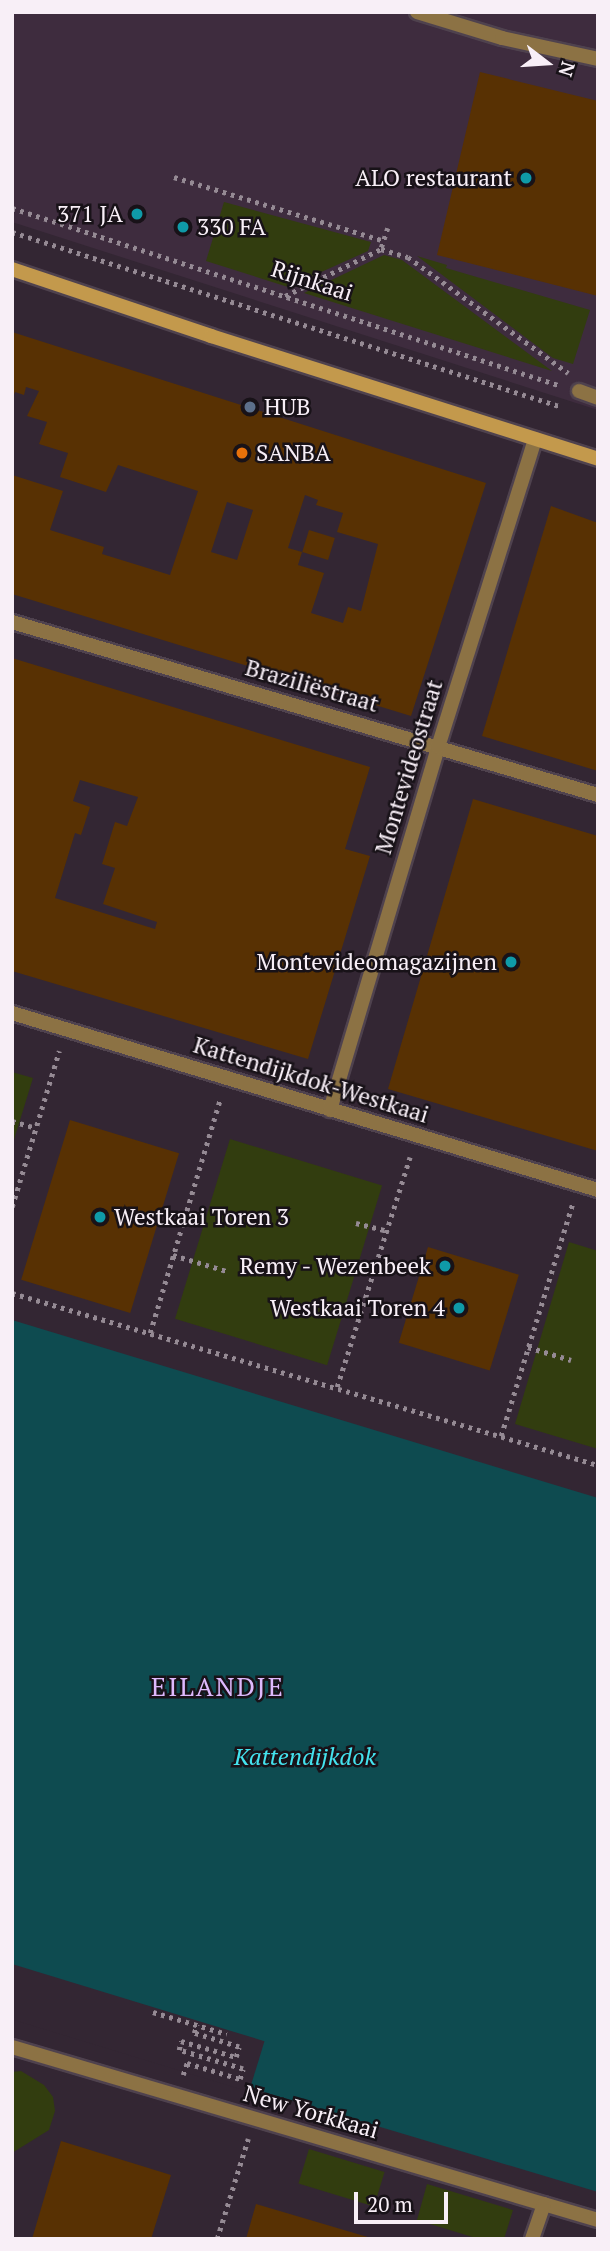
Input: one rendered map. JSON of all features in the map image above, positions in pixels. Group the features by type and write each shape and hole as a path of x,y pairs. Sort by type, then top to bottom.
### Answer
{"street":[{"path":"417,12 502,38 598,59"},
{"path":"12,269 598,458"},
{"path":"579,391 598,398"},
{"name":"Montevideostraat","path":"330,1110 438,747 535,439"},
{"name":"Braziliëstraat","path":"12,622 598,795"},
{"name":"Kattendijkdok-Westkaai","path":"12,1013 598,1190"},
{"name":"New Yorkkaai","path":"12,2046 598,2220"},
{"path":"532,2239 544,2204"}],"path":[{"path":"174,177 384,241"},
{"name":"Rijnkaai","path":"12,208 579,391"},
{"path":"381,249 388,228"},
{"path":"12,232 573,411"},
{"path":"284,296 381,249 408,257 581,383 579,391"},
{"path":"12,1207 66,1029"},
{"path":"150,1333 227,1079"},
{"path":"12,1121 36,1128"},
{"path":"337,1387 417,1136"},
{"path":"501,1436 578,1184"},
{"path":"356,1223 387,1231"},
{"path":"173,1255 230,1272"},
{"path":"12,1293 598,1465"},
{"path":"528,1348 571,1360"},
{"path":"153,2012 227,2034"},
{"path":"187,2063 240,2079 243,2069 178,2050 181,2040 236,2057 239,2047 194,2033 197,2025"},
{"path":"217,2239 254,2120"}],"shaded area":[{"path":"12,12 598,12 598,410 12,222"}],"green space":[{"path":"224,202 371,242 368,251 288,287 206,261"},
{"path":"384,255 402,260 552,371 304,293"},
{"path":"417,256 447,265 446,268 590,310 573,364 553,358"},
{"path":"12,1072 33,1078 12,1146"},
{"path":"230,1139 382,1185 327,1365 175,1319"},
{"path":"569,1242 598,1251 598,1449 515,1424"},
{"path":"21,2071 44,2085 53,2097 55,2111 49,2130 12,2153 12,2072"},
{"path":"309,2149 385,2172 374,2207 298,2183"},
{"path":"427,2184 513,2210 504,2239 479,2239 417,2220"}],"water":[{"name":"Kattendijkdok","path":"12,1320 598,1498 598,2192 12,2017"}],"pier":[{"path":"12,1964 264,2041 249,2092 12,2019"}],"building":[{"name":"ALO restaurant","path":"480,72 598,101 598,296 437,255"},
{"path":"12,332 486,483 411,716 12,594 12,475 63,491 50,530 104,547 102,554 170,575 198,491 118,465 106,492 60,477 68,453 39,444 47,422 27,416 39,391 26,387 24,395 15,392 12,400","holes":["305,495 318,500 316,505 343,513 337,532 378,544 361,611 348,607 343,623 311,613 324,573 298,565 302,552 288,548","227,502 253,510 237,560 211,552"]},
{"path":"551,506 598,523 598,771 482,736"},
{"path":"309,530 335,538 328,560 302,552"},
{"path":"12,658 370,767 345,849 370,856 308,1059 12,971","holes":["80,780 138,797 127,826 115,822 102,864 115,868 103,904 157,922 155,929 55,898 75,833 81,835 90,807 73,801"]},
{"name":"Montevideomagazijnen","path":"473,799 598,836 598,1151 388,1089"},
{"name":"Westkaai Toren 3","path":"70,1120 179,1153 130,1313 21,1280"},
{"name":"Westkaai Toren 4","path":"428,1247 519,1275 490,1370 399,1343"},
{"path":"61,2141 171,2175 151,2239 32,2239"},
{"path":"256,2204 371,2238 371,2239 246,2239"}],"place":[{"name":"ALO restaurant","path":"526,178"},
{"name":"371 JA","path":"137,214"},
{"name":"330 FA","path":"183,227"},
{"name":"HUB","path":"250,407"},
{"name":"SANBA","path":"242,453"},
{"name":"Montevideomagazijnen","path":"511,962"},
{"name":"Westkaai Toren 3","path":"100,1217"},
{"name":"Remy - Wezenbeek","path":"445,1266"},
{"name":"Westkaai Toren 4","path":"459,1308"}],"district":[{"name":"EILANDJE","path":"218,1687"}]}
